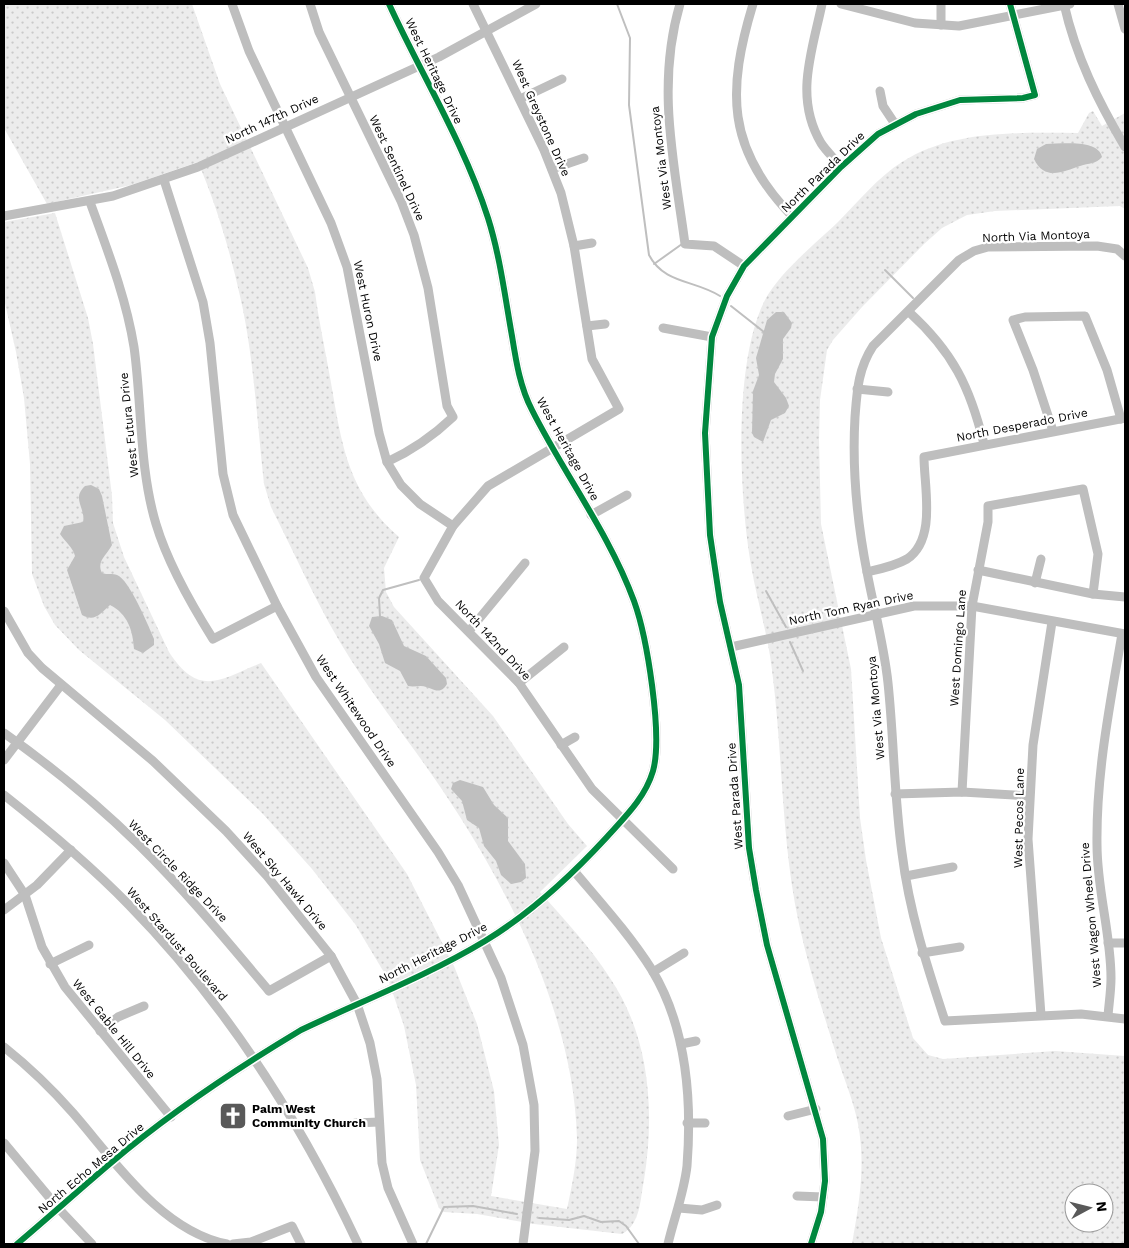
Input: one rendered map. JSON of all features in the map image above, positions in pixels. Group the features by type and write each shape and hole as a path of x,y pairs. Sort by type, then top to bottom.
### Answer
{"street":[{"name":"West Huron Drive","path":"232,4 249,51 331,223 347,267 379,433 387,462 401,485 420,504 453,526"},
{"name":"West Sentinel Drive","path":"310,4 319,32 401,201 414,235 428,288 447,406 453,417 434,436 416,449 387,462"},
{"name":"West Heritage Drive","path":"388,4 473,178 487,215 496,247 517,369 531,408 627,584 640,620 657,736 656,758 648,785 641,798 624,819"},
{"name":"West Greystone Drive","path":"473,4 552,169 561,194 574,246 592,359 619,409 553,446"},
{"name":"North 147th Drive","path":"5,213 90,202 164,180 419,66 536,4"},
{"name":"West Via Montoya","path":"680,4 670,49 667,108 685,244 714,246 744,266"},
{"path":"753,4 739,59 736,95 739,124 745,150 758,174 772,196 792,216"},
{"path":"822,4 805,81 809,117 822,144 841,167"},
{"path":"841,4 915,23 941,25 976,24 1066,4 1078,54 1092,89 1125,148"},
{"path":"941,4 941,25"},
{"path":"1010,4 1012,16"},
{"path":"1118,4 1125,29"},
{"name":"North Parada Drive","path":"712,338 727,296 744,266 841,167 878,134 916,114 960,100 1022,98 1035,95 1012,16"},
{"path":"520,99 562,79"},
{"path":"880,91 884,106 895,124"},
{"path":"552,169 584,158"},
{"name":"West Whitewood Drive","path":"164,180 203,302 210,343 223,474 234,515 278,606 316,677 438,852 485,941 501,978 523,1045 534,1105 536,1151 523,1244"},
{"name":"West Futura Drive","path":"90,202 124,304 134,346 147,482 156,524 173,566 212,639 278,606"},
{"path":"574,246 592,243"},
{"name":"North Via Montoya","path":"909,312 959,260 980,249 1096,246 1116,249 1125,256"},
{"name":"West Via Montoya","path":"909,312 874,346 864,360 857,389 854,432 856,497 867,572 888,684 895,794 906,876 922,953 945,1021 1041,1015"},
{"path":"909,312 940,343 956,366 976,414 984,444"},
{"path":"1052,431 1036,378 1013,320 1025,317 1085,316 1107,370 1123,418"},
{"path":"587,326 605,324"},
{"path":"663,328 712,338"},
{"name":"West Parada Drive","path":"712,338 705,433 707,500 714,569 739,685 749,848 767,945 816,1108 825,1155 823,1197 818,1224 811,1244"},
{"path":"857,389 888,392"},
{"name":"North Desperado Drive","path":"867,572 914,558 927,523 924,457 1123,418"},
{"path":"453,526 488,486 553,446"},
{"name":"West Domingo Lane","path":"962,792 972,606 988,522 988,506 1083,489 1098,554 1093,594"},
{"path":"591,515 627,495"},
{"name":"North 142nd Drive","path":"453,526 424,578 438,601 470,631 519,683 592,789 673,869"},
{"path":"1035,583 1041,559"},
{"path":"470,631 525,563"},
{"path":"978,570 1035,583 1125,598"},
{"name":"North Tom Ryan Drive","path":"731,647 914,606 972,606 1123,634"},
{"name":"West Sky Hawk Drive","path":"4,610 28,653 61,685 153,761 226,831 284,896 331,956 356,1004 374,1063 382,1162 388,1188 414,1244"},
{"name":"West Pecos Lane","path":"1041,1015 1028,839 1029,796 1033,745 1052,622"},
{"name":"West Wagon Wheel Drive","path":"1108,1016 1111,978 1108,943 1100,894 1097,807 1107,720 1123,634"},
{"path":"519,683 564,647"},
{"path":"4,760 61,685"},
{"name":"West Circle Ridge Drive","path":"4,733 92,802 138,844 200,910 269,991 331,956"},
{"path":"561,745 575,737"},
{"path":"895,794 962,792 1029,796"},
{"name":"West Stardust Boulevard","path":"4,795 71,850 129,905 193,977 254,1060 322,1171 358,1244"},
{"name":"North Heritage Drive","path":"254,1060 301,1030 485,941 538,903 574,871 624,819"},
{"path":"4,910 25,895 71,850"},
{"name":"West Gable Hill Drive","path":"4,863 25,895 50,964 78,1006 170,1117"},
{"path":"906,876 953,867"},
{"path":"574,871 653,972 681,1044 687,1087 686,1167 679,1208 668,1244"},
{"path":"1108,943 1125,943"},
{"path":"50,964 89,945"},
{"path":"922,953 960,947"},
{"path":"653,972 684,953"},
{"path":"100,1031 118,1017 144,1006"},
{"path":"1041,1015 1108,1016 1125,1019"},
{"path":"681,1044 696,1041"},
{"path":"4,1047 46,1083 113,1162 143,1193 170,1216 207,1238 227,1244"},
{"name":"North Echo Mesa Drive","path":"17,1244 113,1162 170,1117 254,1060"},
{"path":"788,1116 816,1108"},
{"path":"355,1123 380,1122"},
{"path":"687,1123 705,1123"},
{"path":"4,1143 59,1209 92,1244"},
{"path":"797,1196 823,1197"},
{"path":"679,1208 702,1210 717,1205"},
{"path":"233,1244 251,1242 292,1226 301,1244"}],"shaded area":[{"path":"4,4 192,4 220,84 308,268 315,292 339,427 350,467 368,503 399,537 384,568 386,592 394,607 493,716 568,824 587,846 540,892 585,944 610,978 634,1025 641,1050 649,1102 647,1154 639,1210 633,1224 622,1234 534,1224 477,1214 444,1212 439,1208 420,1160 416,1085 404,1026 388,979 355,924 312,869 263,814 165,720 79,650 55,625 44,606 32,574 30,464 24,398 4,299 4,222 55,213 88,318 93,344 112,496 113,523 124,557 169,652 190,676 200,680 222,679 261,663 407,874 454,966 477,1024 494,1091 499,1145 491,1196 567,1209 575,1165 577,1139 573,1092 564,1046 551,1000 513,911 491,868 441,788 373,693 340,642 271,507 264,484 252,366 245,319 222,228 198,162 131,185 47,204 4,128"},
{"path":"1093,111 1102,126 1125,113 1125,209 1120,206 995,211 967,215 942,228 924,244 862,307 833,340 827,350 820,400 821,524 851,669 860,818 866,860 881,938 913,1038 928,1055 943,1059 1055,1051 1125,1056 1125,1244 852,1244 861,1184 858,1124 807,958 793,893 785,830 772,670 753,578 747,536 742,467 742,430 743,393 748,358 755,326 765,300 780,279 876,182 893,168 922,151 965,138 1010,133 1078,133 1089,113"},
{"path":"1069,143 1086,145 1094,147 1102,157 1092,163 1061,172 1049,173 1038,166 1034,159 1037,149 1046,144"},
{"path":"776,312 784,312 792,323 791,328 783,339 783,359 775,374 774,382 786,398 789,406 785,413 771,420 763,442 754,437 752,433 753,391 759,375 756,358 767,320"},
{"path":"91,485 99,489 102,496 112,545 101,562 102,573 115,574 122,578 138,604 154,639 154,645 143,653 134,649 131,630 125,618 110,605 94,617 90,618 82,615 67,570 75,556 71,547 60,534 64,526 83,522 79,495 85,486"},
{"path":"382,616 392,620 404,646 426,656 446,678 447,684 444,688 438,691 421,686 408,686 400,671 385,663 379,644 369,626 372,617"},
{"path":"460,780 483,787 494,805 508,818 508,841 525,864 526,878 521,882 511,884 501,875 496,861 484,846 479,828 467,820 462,801 451,789 453,783"}],"waterway":[{"path":"617,4 630,38 629,105 649,255 655,264 671,276 720,296"},
{"path":"654,264 682,244"},
{"path":"885,270 913,298"},
{"path":"731,306 764,332"},
{"path":"380,617 379,598 383,590 419,580"},
{"path":"766,591 786,627"},
{"path":"790,642 803,671"},
{"path":"426,1244 444,1207 473,1206 517,1214"},
{"path":"539,1218 569,1220 584,1216 601,1222 619,1221 626,1226 639,1244"}],"cycle path":[{"path":"17,1244 134,1144 180,1109 252,1060 301,1030 463,954 518,919 564,880 634,807 645,790 653,771 656,755 655,711 644,638 634,601 612,551 528,401 521,383 499,262 488,218 455,136 389,4"},
{"path":"811,1244 821,1212 825,1181 823,1139 767,945 756,890 749,848 739,685 720,602 710,535 705,433 712,337 727,296 744,266 841,167 878,134 916,114 960,100 1023,98 1035,95 1010,4"}],"place":[{"name":"Palm West Community Church","path":"233,1116"}]}
